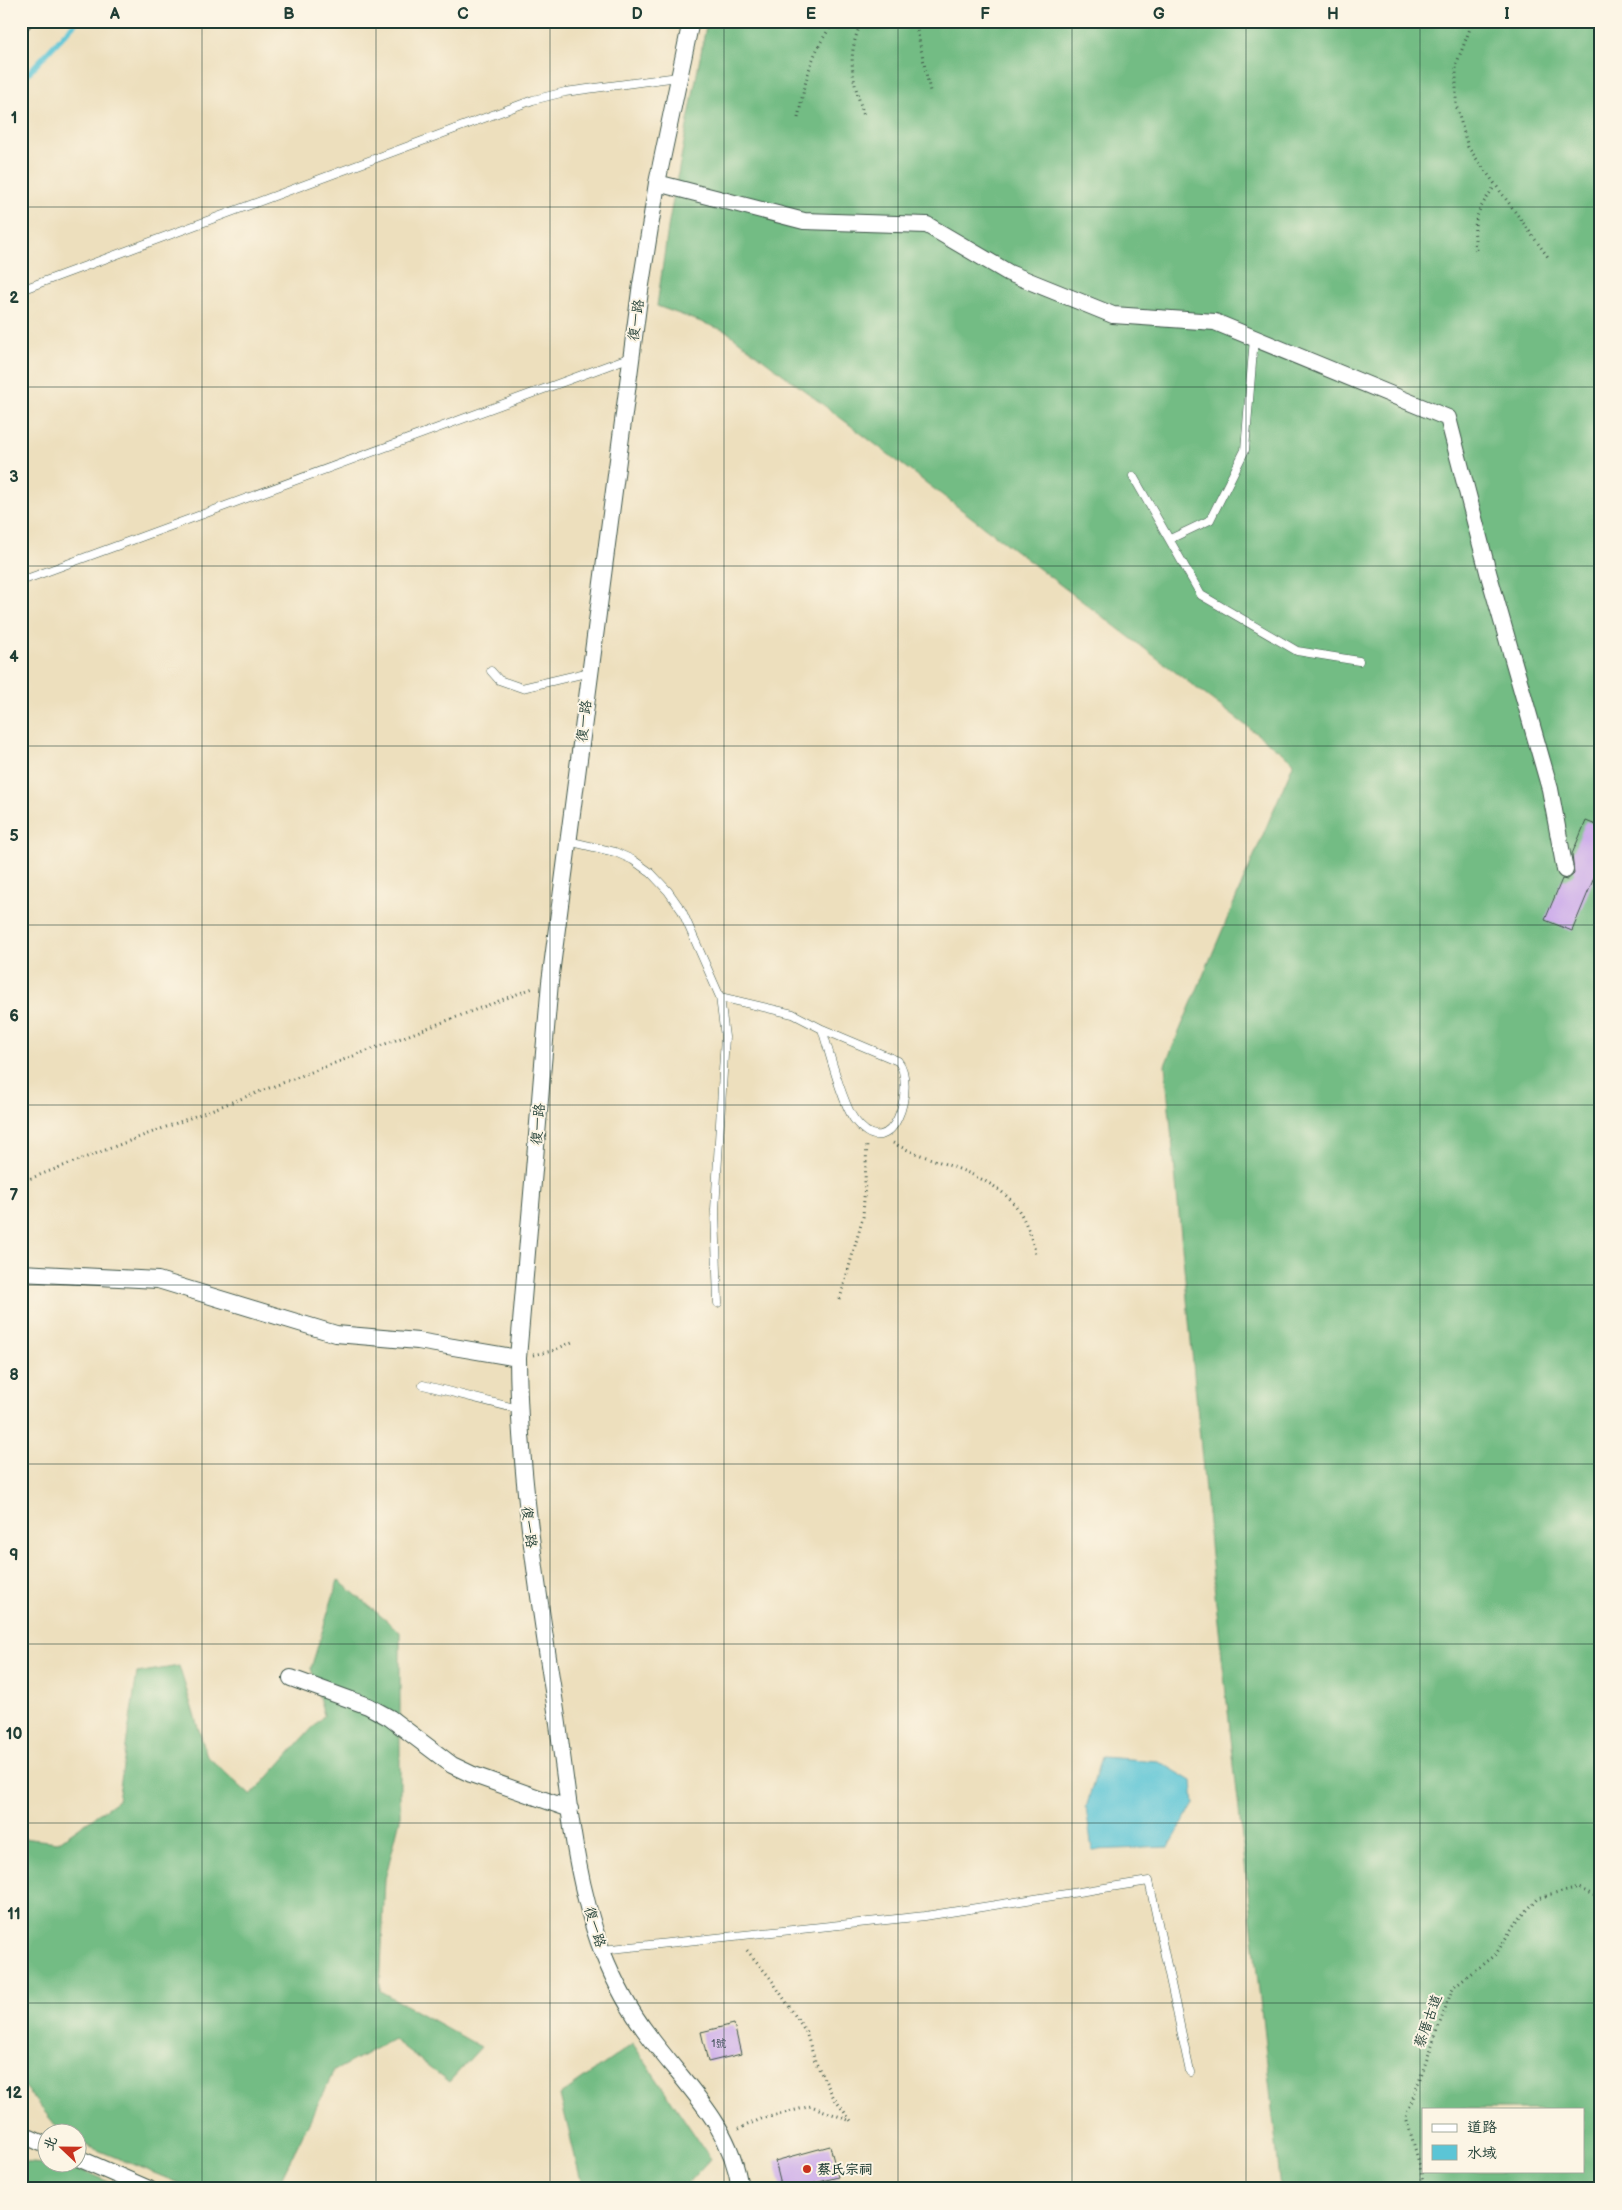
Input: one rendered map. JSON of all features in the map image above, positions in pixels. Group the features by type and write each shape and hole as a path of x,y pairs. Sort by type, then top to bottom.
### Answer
{"street":[{"name":"復一路","path":"691,21 657,183 631,357 550,982 518,1358 518,1409 522,1471 530,1533 570,1809 584,1887 602,1950 630,2008 649,2036 699,2098 724,2136 738,2172 740,2189"},
{"path":"657,183 804,221 927,225 1009,273 1113,315 1215,322 1448,418 1488,572 1550,789 1566,870"},
{"path":"21,1273 158,1280 336,1334 418,1341 518,1358"},
{"path":"290,1678 368,1706 390,1718 452,1765 471,1774 570,1809"},
{"path":"21,2134 38,2142"},
{"path":"88,2162 149,2189"}],"lane":[{"path":"21,290 533,100 565,92 678,77"},
{"path":"1170,539 1210,520 1245,450 1254,338"},
{"path":"21,581 631,357"},
{"path":"1133,476 1201,595 1297,651 1359,662"},
{"path":"491,671 499,680 522,688 590,672"},
{"path":"568,841 615,852 633,860 651,873 668,891 682,911 720,997 726,1037 715,1210 718,1302"},
{"path":"720,997 793,1014 822,1029 898,1061 903,1067 906,1076 898,1120 894,1129 887,1134 879,1136 868,1131 854,1120 822,1029"},
{"path":"423,1385 518,1409"},
{"path":"602,1950 925,1916 1149,1882 1190,2072"}],"path":[{"path":"798,118 810,65 820,40 835,21"},
{"path":"862,21 854,39 852,78 864,116"},
{"path":"915,21 930,91"},
{"path":"1473,21 1456,65 1456,105 1468,147 1548,257"},
{"path":"1476,250 1473,227 1480,206 1495,186"},
{"path":"21,1182 550,982"},
{"path":"840,1298 863,1217 868,1131"},
{"path":"879,1136 937,1163 979,1177 999,1190 1015,1205 1028,1228 1036,1254"},
{"path":"518,1358 552,1351 572,1342"},
{"name":"蔡厝古道","path":"1424,2189 1420,2166 1406,2117 1452,1987 1496,1954 1514,1925 1538,1898 1579,1888 1601,1899"},
{"path":"724,2136 761,2120 812,2106 851,2121 834,2098 815,2061 806,2032 771,1979 736,1936"}],"green space":[{"path":"707,21 1601,21 1601,2189 1281,2189 1213,1576 1165,1065 1294,762 726,331 657,306 669,221"},
{"path":"338,1580 400,1632 400,1819 385,1879 380,1991 481,2047 449,2082 393,2039 334,2071 276,2189 193,2189 88,2146 88,2122 53,2122 21,2083 21,1838 58,1842 118,1800 137,1673 179,1666 207,1756 251,1796 324,1715 311,1668"},
{"path":"633,2044 711,2159 683,2189 590,2189 580,2177 560,2095"},
{"path":"21,2162 38,2164 38,2172 86,2172 125,2189 21,2189"}],"water":[{"path":"1101,1757 1158,1761 1192,1781 1194,1804 1169,1847 1092,1850 1086,1808"}],"building":[{"path":"1586,821 1601,827 1601,861 1572,931 1545,920 1562,879 1567,880 1574,874 1572,854"},
{"path":"734,2024 741,2054 708,2062 701,2032"},
{"name":"蔡氏宗祠","path":"830,2146 838,2177 793,2189 782,2189 775,2161"}],"waterway":[{"path":"21,81 77,21"}],"place":[{"name":"蔡氏宗祠","path":"807,2169"}]}
